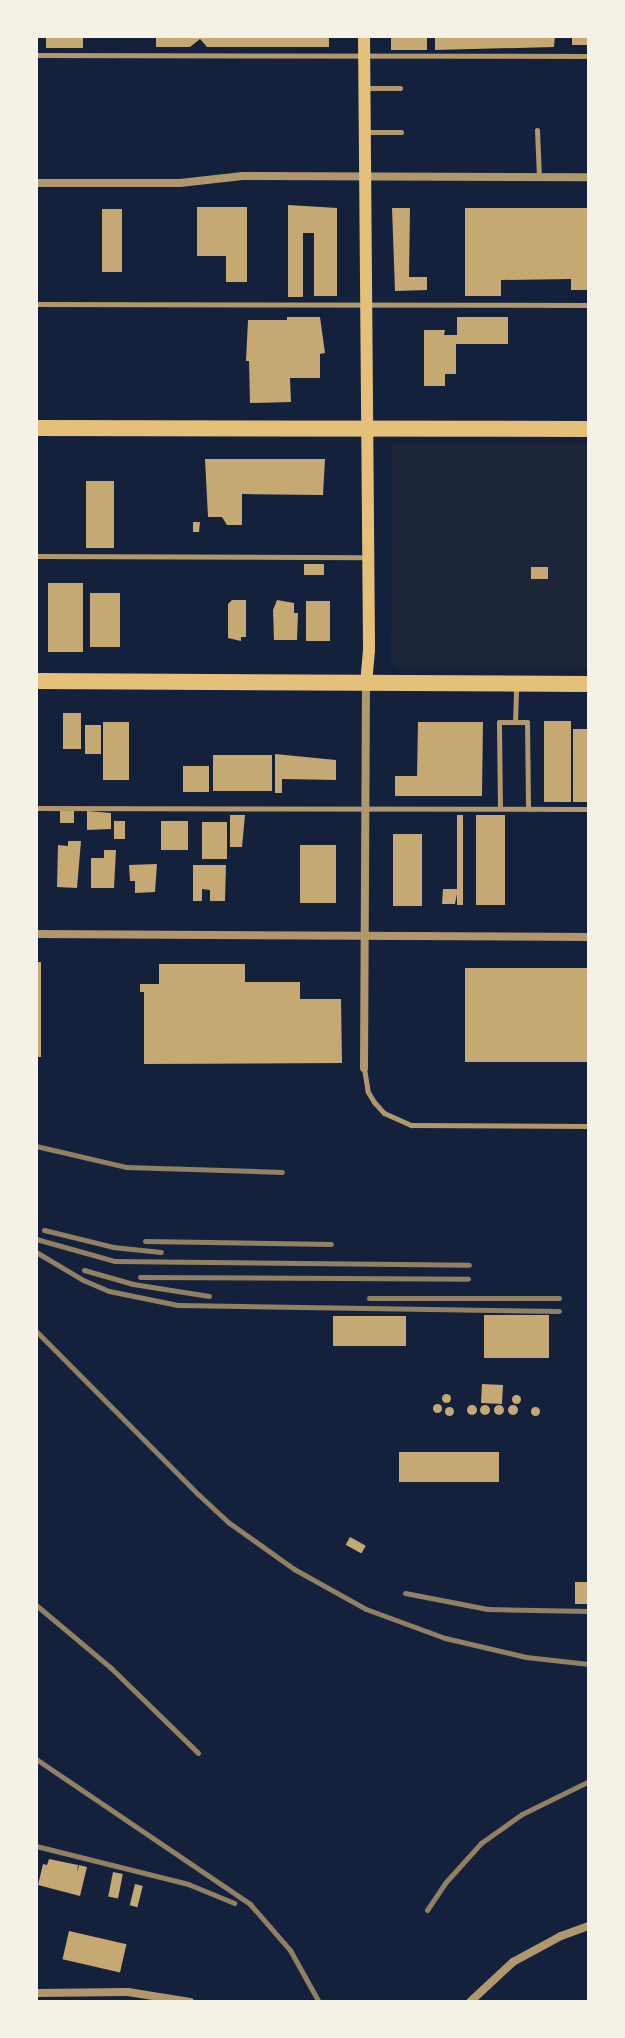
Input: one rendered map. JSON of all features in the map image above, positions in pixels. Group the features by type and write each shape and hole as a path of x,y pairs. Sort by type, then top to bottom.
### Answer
{"highway":[{"path":"36,428 365,431 589,429"},
{"path":"36,681 589,684"}],"main road":[{"path":"364,36 365,431 369,455 366,683"}],"street":[{"path":"36,183 180,183 243,176 589,177"},
{"path":"364,1068 366,683"},
{"path":"36,934 589,937"},
{"path":"470,2002 513,1962 561,1936 589,1926"},
{"path":"36,1993 128,1992 190,2002"}],"lane":[{"path":"36,55 589,56"},
{"path":"365,88 400,88"},
{"path":"537,130 539,177"},
{"path":"365,132 401,132"},
{"path":"36,304 589,305"},
{"path":"36,556 369,557"},
{"path":"515,722 516,684"},
{"path":"500,808 499,722 527,722 528,809"},
{"path":"36,808 589,809"},
{"path":"364,1068 368,1092 374,1102 384,1113 411,1125 589,1126"}],"shaded area":[{"path":"392,444 589,444 589,669 401,669 391,664"}],"building":[{"path":"46,36 83,36 83,48 46,48"},
{"path":"156,36 329,36 329,47 207,47 200,39 190,47 156,47"},
{"path":"391,36 427,36 427,50 391,50"},
{"path":"435,36 555,36 554,47 435,50"},
{"path":"572,36 589,36 589,45 572,45"},
{"path":"288,205 337,208 337,296 314,296 314,233 303,233 303,297 288,297"},
{"path":"197,207 247,207 247,282 226,282 226,256 197,256"},
{"path":"392,208 410,208 409,277 427,277 427,290 395,291"},
{"path":"465,208 589,208 589,290 571,290 571,279 501,280 501,296 465,296"},
{"path":"102,209 122,209 122,272 102,272"},
{"path":"287,317 320,317 325,353 320,354 320,378 290,378 291,402 250,403 249,361 246,361 248,320 287,320"},
{"path":"457,317 508,317 508,344 456,344 456,374 445,374 445,386 424,386 424,330 445,330 444,335 457,335"},
{"path":"205,459 325,459 323,495 242,494 242,525 227,525 222,517 208,517"},
{"path":"86,481 114,481 114,548 86,548"},
{"path":"193,522 200,522 199,532 193,532"},
{"path":"304,564 324,564 324,575 304,575"},
{"path":"531,567 548,567 548,579 531,579"},
{"path":"48,583 83,583 83,652 48,652"},
{"path":"90,593 120,593 120,647 90,647"},
{"path":"232,600 246,600 246,637 241,637 241,641 228,638 228,604"},
{"path":"277,600 294,603 294,613 298,613 297,640 274,640 273,610"},
{"path":"306,601 330,601 330,641 306,641"},
{"path":"63,713 81,713 81,749 63,749"},
{"path":"544,721 571,721 571,802 544,802"},
{"path":"103,722 129,722 129,780 103,780"},
{"path":"418,722 483,722 482,796 395,796 395,776 417,776"},
{"path":"85,725 101,725 101,754 85,754"},
{"path":"573,729 589,729 589,802 573,802"},
{"path":"275,754 336,760 336,780 282,779 282,793 275,793"},
{"path":"213,755 272,755 272,791 213,791"},
{"path":"183,766 209,766 209,792 183,792"},
{"path":"60,810 74,810 74,823 60,823"},
{"path":"87,811 111,813 111,829 87,830"},
{"path":"230,815 245,815 242,847 230,847"},
{"path":"457,815 463,815 463,905 457,905 457,894 455,904 442,904 443,889 457,889"},
{"path":"476,815 505,815 505,905 476,905"},
{"path":"114,821 125,821 125,839 114,839"},
{"path":"161,821 188,821 188,850 161,850"},
{"path":"202,822 227,822 227,859 202,859"},
{"path":"393,834 422,834 422,906 393,906"},
{"path":"68,841 81,841 77,888 57,887 58,845 68,846"},
{"path":"300,845 336,845 336,903 300,903"},
{"path":"104,850 116,850 114,888 91,888 91,858 104,858"},
{"path":"157,864 155,892 135,893 135,881 130,881 129,865"},
{"path":"193,865 226,865 225,901 210,901 210,890 202,889 202,901 193,901"},
{"path":"36,962 41,962 41,1057 36,1057"},
{"path":"159,964 245,964 245,982 300,982 300,999 341,999 342,1063 144,1064 144,992 140,992 140,984 159,984"},
{"path":"465,968 589,968 589,1062 465,1062"},
{"path":"484,1315 549,1315 549,1358 484,1358"},
{"path":"333,1316 406,1316 406,1346 333,1346"},
{"path":"482,1384 503,1385 502,1404 481,1403"},
{"path":"446,1393 451,1398 446,1403 441,1398"},
{"path":"516,1395 520,1399 516,1403 512,1399"},
{"path":"437,1403 442,1408 437,1413 432,1408"},
{"path":"472,1405 477,1410 472,1415 467,1410"},
{"path":"485,1405 490,1410 485,1415 480,1410"},
{"path":"499,1405 504,1410 499,1415 494,1410"},
{"path":"513,1405 518,1410 513,1415 508,1410"},
{"path":"449,1406 454,1411 449,1416 444,1411"},
{"path":"535,1406 540,1411 535,1416 530,1411"},
{"path":"399,1452 499,1452 499,1482 399,1482"},
{"path":"350,1537 366,1546 361,1554 346,1545"},
{"path":"575,1582 589,1582 589,1604 575,1604"},
{"path":"49,1859 78,1865 77,1873 79,1865 87,1867 80,1896 38,1885 43,1864 47,1865"},
{"path":"113,1872 123,1874 118,1898 108,1897"},
{"path":"135,1884 143,1886 137,1907 130,1905"},
{"path":"69,1931 126,1944 120,1973 62,1959"}],"railway":[{"path":"36,1146 126,1167 282,1172"},
{"path":"44,1230 113,1247 161,1252"},
{"path":"36,1239 115,1261 469,1265"},
{"path":"145,1241 331,1244"},
{"path":"36,1252 83,1280 109,1291 178,1305 559,1311"},
{"path":"84,1270 133,1284 209,1296"},
{"path":"140,1277 468,1279"},
{"path":"369,1298 559,1298"},
{"path":"36,1331 228,1522 294,1569 366,1609 445,1638 526,1657 589,1664"},
{"path":"405,1593 487,1609 589,1611"},
{"path":"36,1605 110,1667 198,1753"},
{"path":"36,1759 250,1904 290,1950 319,2002"},
{"path":"427,1910 445,1883 481,1843 522,1814 589,1781"},
{"path":"36,1846 188,1884 234,1903"}]}
